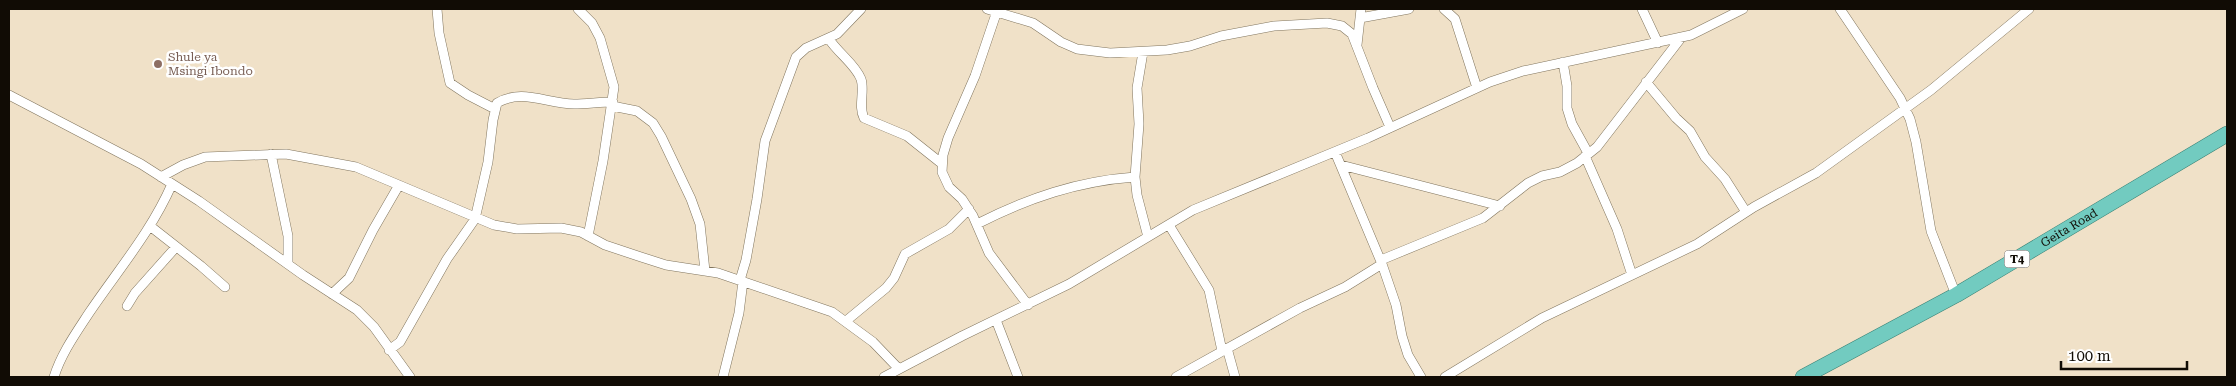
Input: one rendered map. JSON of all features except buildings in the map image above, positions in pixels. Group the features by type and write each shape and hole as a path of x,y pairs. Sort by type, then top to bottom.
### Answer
{"highway":[{"name":"Geita Road","path":"1804,377 1956,295 2227,134"}],"street":[{"path":"437,9 439,33 450,83 495,109"},
{"path":"578,9 588,19 600,38 614,87 588,236"},
{"path":"588,19 589,9"},
{"path":"723,377 739,313 741,280 757,198 762,160 771,124 796,58 806,48 830,39 861,9"},
{"path":"987,9 1033,23 1061,42 1077,48 1110,53 1143,52 1190,46 1221,36 1274,26 1327,23 1342,26 1352,34 1390,127"},
{"path":"1357,48 1361,13 1409,9"},
{"path":"1444,9 1455,19 1477,88"},
{"path":"1642,9 1658,43"},
{"path":"1840,9 1864,42 1905,109 1916,142 1931,230 1956,295"},
{"path":"1445,377 1542,318 1697,244 1746,212 1816,173 1955,72 2029,9"},
{"path":"161,177 183,165 205,158 271,154 286,154 356,168 475,219 494,225 517,229 561,228 581,232 605,245 666,265 704,271 741,280 832,312 873,342 893,374 914,360 1069,284 1202,207 1335,152 1477,88 1523,71 1681,38 1714,25 1737,10"},
{"path":"997,11 978,68 948,138 942,163 944,180 969,210 989,253 1028,305"},
{"path":"1176,377 1300,308 1345,287 1382,262 1483,218 1528,183 1542,176 1560,172 1587,155 1597,147 1681,38"},
{"path":"830,39 836,50 851,65 861,79 864,118 907,136 942,163"},
{"path":"1143,52 1137,88 1138,124 1135,177 1138,202 1148,237"},
{"path":"1563,62 1567,86 1567,108 1572,124 1617,228 1632,275"},
{"path":"1646,82 1676,118 1690,131 1705,157 1725,179 1746,212"},
{"path":"9,94 141,164 357,310 374,327 410,377"},
{"path":"389,350 400,342 447,259 475,219 488,162 495,109 497,104 504,99 524,96 559,103 612,104 637,111 652,123 661,136 691,199 700,224 704,271"},
{"path":"1335,152 1382,262 1396,305 1408,355 1421,377"},
{"path":"271,154 288,236 288,264"},
{"path":"1341,165 1500,206"},
{"path":"977,224 1036,196 1078,185 1135,177"},
{"path":"54,377 66,350 83,323 159,213 172,184"},
{"path":"332,294 349,278 373,230 399,185"},
{"path":"846,321 886,288 894,278 905,254 949,229 969,210"},
{"path":"1169,225 1209,290 1225,350 1235,377"},
{"path":"150,226 225,287"},
{"path":"126,306 135,293 176,247"},
{"path":"996,320 1018,377"}],"place":[{"name":"Shule ya Msingi Ibondo","path":"158,64"}]}
